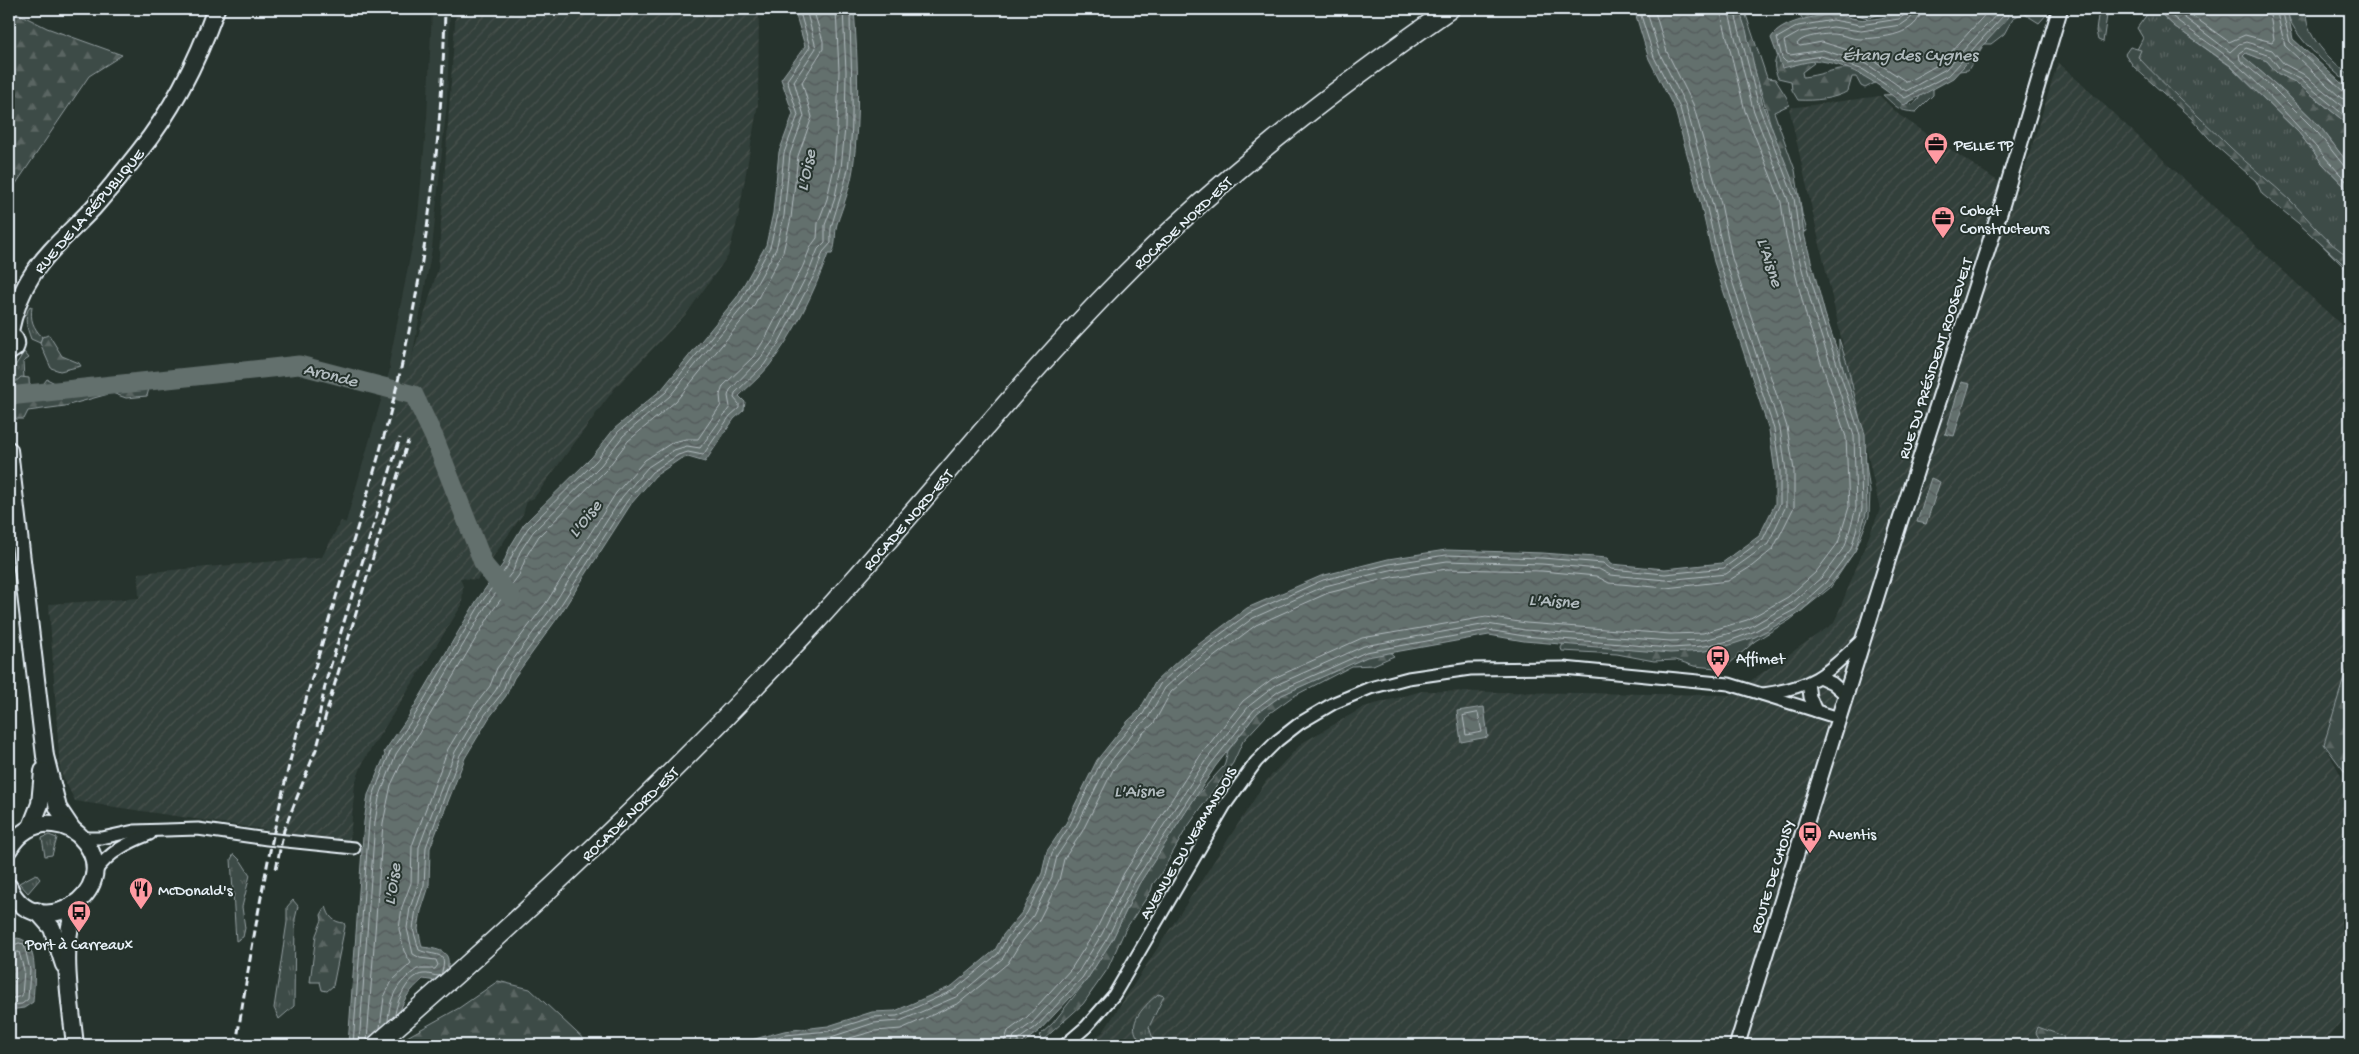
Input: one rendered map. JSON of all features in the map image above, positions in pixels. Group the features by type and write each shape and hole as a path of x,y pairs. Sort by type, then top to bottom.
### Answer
{"main road":[{"name":"RUE DE LA RÉPUBLIQUE","path":"9,352 15,348 14,338 9,335 19,297 29,277 40,262 93,208 141,150 169,108 198,53 216,9"},
{"name":"ROCADE NORD-EST","path":"376,1045 542,897 714,729 815,623 1070,332 1173,228 1320,103 1450,9"},
{"path":"9,450 45,756 58,808 92,856 94,872 86,893 72,913 69,929 69,984 75,1045"},
{"path":"9,849 40,804 45,756"},
{"path":"20,832 48,823 77,834"},
{"path":"9,887 19,902 33,910 52,928 69,984"},
{"path":"9,912 33,910 58,912 78,903"}],"street":[{"name":"RUE DU PRÉSIDENT ROOSEVELT","path":"1839,718 2001,208 2060,9"},
{"path":"1759,695 1790,690 1808,684 1819,677 1864,638"},
{"name":"AVENUE DU VERMANDOIS","path":"1065,1045 1086,1027 1114,995 1225,805 1250,770 1277,741 1300,723 1334,703 1370,688 1408,678 1470,669 1564,668 1729,684 1759,695 1839,718"},
{"path":"1819,677 1846,695"},
{"path":"1808,684 1810,697 1816,711"},
{"name":"ROUTE DE CHOISY","path":"1737,1045 1839,718"},
{"path":"77,834 102,838 134,832 198,829 267,839 354,848"},
{"path":"94,872 114,851 161,830"}],"shaded area":[{"path":"432,9 450,9 447,102 432,249 412,358 301,822 293,841 263,838 299,685 390,369 389,364 418,216 427,117"},
{"path":"456,9 759,9 758,104 738,218 728,256 687,313 615,388 534,498 527,501 523,514 477,580 460,578 463,586 462,605 364,760 355,783 350,840 289,833 75,801 60,771 49,604 139,598 138,573 322,557 341,521 362,528 438,268"},
{"path":"2058,62 2350,333 2350,658 2324,744 2350,792 2350,1010 2322,1045 1084,1045 1103,1032 1266,781 1302,743 1364,707 1422,691 1730,695 1834,623 1880,509 1789,108 1880,96 1899,115 2017,194"}],"green space":[{"path":"9,9 47,28 122,55 89,76 9,194"},
{"path":"1737,9 1744,9 1767,78 1775,79 1787,98 1789,105 1774,112 1795,170 1802,214 1807,231 1802,232"},
{"path":"1800,9 1836,9 1805,23 1799,13"},
{"path":"1852,9 1895,9 1868,18 1850,13"},
{"path":"1995,9 2048,9 2048,13 2039,23 2023,13 2013,18 2004,34 1991,44 1984,44 1968,70 1959,71 1948,77"},
{"path":"2099,9 2108,9 2103,42 2098,40 2096,31"},
{"path":"2151,9 2156,9 2174,26 2230,66 2299,133 2322,163 2350,192 2350,273 2133,57 2143,38 2137,28"},
{"path":"2287,9 2307,9 2306,18 2313,37 2327,55 2350,76 2350,85 2303,40 2295,29"},
{"path":"2130,47 2141,50 2138,57 2161,80 2237,154 2290,200 2326,238 2350,257 2350,270 2298,223 2262,194 2256,181 2216,146 2191,118 2134,67 2125,54"},
{"path":"2246,53 2267,61 2277,73 2297,83 2350,126 2350,165 2312,118 2242,56"},
{"path":"1778,54 1808,58 1814,63 1802,72 1803,77 1838,69 1852,69 1874,76 1875,83 1865,88 1861,86 1856,77 1852,77 1848,91 1843,94 1824,99 1798,100 1792,90 1791,81 1778,78 1775,61"},
{"path":"1924,87 1933,89 1933,95 1916,112 1901,109 1883,95 1897,94 1906,103 1912,105 1918,100"},
{"path":"30,306 32,307 31,316 33,323 42,337 40,343 31,339 28,331 26,318"},
{"path":"49,335 62,356 79,363 81,366 60,371 51,368 40,343 42,337"},
{"path":"1839,339 1847,363 1859,415 1870,492 1869,516 1856,549 1830,588 1790,620 1755,641 1728,665 1716,668 1694,666 1676,660 1654,661 1617,654 1562,651 1561,648 1565,640 1692,647 1851,401 1839,352"},
{"path":"24,352 29,358 23,362 24,378 14,383 15,366"},
{"path":"143,374 151,381 147,396 126,398 112,393 65,406 28,411 24,419 16,419 13,412 14,383 21,377 29,378 30,398 36,399 44,392 44,383 47,379 59,385 59,396 75,394 110,378"},
{"path":"1385,648 1394,656 1373,665 1352,666 1292,697 1267,715 1243,741 1233,763 1186,829 1153,884 1151,891 1125,930 1107,970 1083,1004 1043,1040 1039,1036 1053,1023 1086,981 1112,940 1139,884 1194,799 1224,766 1228,751 1257,713 1282,695"},
{"path":"2350,658 2350,779 2324,744"},
{"path":"49,835 57,838 52,855 45,856 42,838"},
{"path":"234,854 250,875 242,907 245,928 243,937 236,941 231,859"},
{"path":"36,874 40,879 28,893 19,883"},
{"path":"293,900 298,906 295,919 294,1006 279,1019 274,1008 287,922 287,907"},
{"path":"326,906 332,918 344,923 345,926 333,986 327,991 322,990 320,982 310,982 316,935 322,920 321,915"},
{"path":"498,981 530,989 590,1045 397,1045 398,1042 459,1008"},
{"path":"1158,994 1164,996 1149,1027 1154,1042 1146,1045 1135,1032 1135,1025 1137,1018 1146,1005"},
{"path":"2038,1027 2063,1036 2065,1045 2039,1045 2039,1038 2036,1033"}],"water":[{"name":"L'Oise","path":"794,9 854,9 858,89 857,129 852,176 837,224 832,254 828,254 810,298 778,354 739,396 745,402 744,410 734,419 705,462 688,457 680,459 655,476 631,504 561,613 514,678 506,696 489,718 465,758 430,848 429,886 421,911 418,929 422,947 438,950 447,956 448,966 443,982 423,979 408,995 399,1016 397,1045 348,1045 364,822 368,795 385,755 384,752 408,717 477,600 503,564 510,547 524,524 592,457 614,429 662,389 737,297 766,245 773,213 779,152 793,114 781,79 805,46"},
{"name":"L'Aisne","path":"1634,9 1739,9 1746,30 1763,106 1799,197 1804,234 1825,314 1865,434 1867,510 1855,551 1830,585 1799,613 1755,637 1705,651 1670,653 1524,641 1489,635 1367,657 1282,695 1257,713 1215,767 1139,884 1112,940 1086,981 1039,1031 1020,1045 733,1045 784,1031 828,1026 872,1012 895,1011 952,986 995,950 1003,935 1023,911 1042,873 1047,851 1066,823 1097,760 1128,721 1139,711 1156,681 1183,656 1247,608 1321,576 1388,559 1446,550 1543,553 1607,558 1611,564 1665,569 1722,563 1759,536 1775,504 1775,472 1769,430 1714,262 1702,209 1675,110 1649,59"},
{"name":"Étang des Cygnes","path":"1904,9 2008,9 2009,17 1953,78 1904,105 1865,77 1833,63 1816,61 1782,68 1771,38 1782,28 1799,20 1834,15 1857,19 1875,19 1900,12"},
{"path":"2156,9 2287,9 2293,39 2350,91 2350,126 2297,83 2277,73 2267,61 2246,53 2243,56 2293,100 2325,133 2350,165 2350,192 2322,163 2299,133 2231,66 2174,26"},
{"path":"1961,382 1970,384 1954,436 1945,434"},
{"path":"1931,478 1940,482 1926,524 1917,522"},
{"path":"1484,707 1488,737 1461,742 1457,711"},
{"path":"17,938 29,946 32,955 34,964 33,1002 24,1008 9,1010 9,943"}],"waterway":[{"name":"Aronde","path":"9,396 299,365 414,395 434,437 484,565 511,597"}],"railway":[{"path":"236,1045 263,885 289,765 309,688 387,425 411,322 435,166 440,114 445,9"},
{"path":"317,727 326,681 400,438"},
{"path":"276,869 284,830 317,747 408,441"}],"place":[{"name":"PELLE TP","path":"1936,165"},
{"name":"Cobat Constructeurs","path":"1943,239"},
{"name":"Affimet","path":"1718,678"},
{"name":"Aventis","path":"1810,854"},
{"name":"McDonald's","path":"141,910"},
{"name":"Port à Carreaux","path":"79,933"}]}
